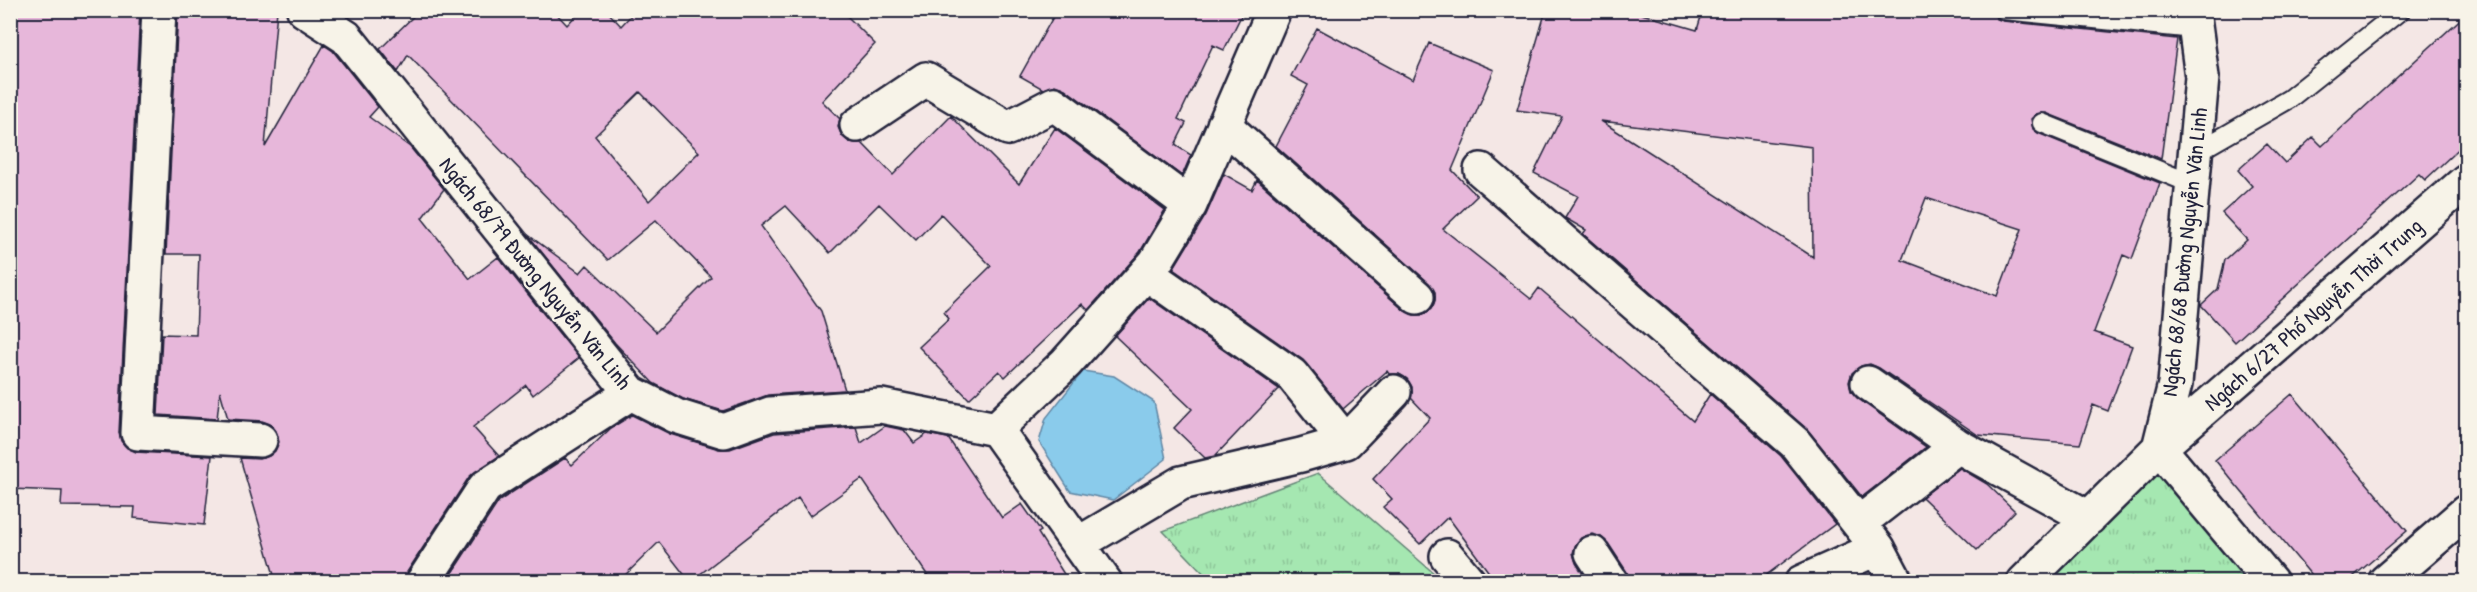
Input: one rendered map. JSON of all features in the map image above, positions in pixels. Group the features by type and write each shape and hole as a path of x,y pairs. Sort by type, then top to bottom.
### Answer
{"street":[{"path":"159,10 138,433 260,440"},
{"name":"Ngách 68/79 Đường Nguyễn Văn Linh","path":"304,10 346,37 632,393 676,416 724,431 770,414 881,406 996,429"},
{"path":"1105,582 996,429 1066,363 1155,262 1190,205 1274,10"},
{"name":"Ngách 68/68 Đường Nguyễn Văn Linh","path":"2024,582 2158,448 2175,384 2202,77 2194,20"},
{"path":"856,125 926,79 1008,128 1054,104 1190,205"},
{"path":"1224,125 1417,297"},
{"path":"1481,170 1795,443 1868,536 1896,582"},
{"name":"Ngách 6/27 Phố Nguyễn Thời Trung","path":"2158,448 2466,181"},
{"path":"1146,273 1292,375 1346,442"},
{"path":"1868,383 1959,446 2089,518"},
{"path":"1078,544 1181,483 1346,442 1394,392"},
{"path":"423,582 485,487 632,393"},
{"path":"1802,582 1868,536 1959,446"},
{"path":"2158,448 2271,582"},
{"path":"2385,582 2466,512"},
{"path":"1592,553 1611,582"},
{"path":"1447,556 1469,582"}],"lane":[{"path":"2004,10 2194,20"},
{"path":"2042,123 2193,169 2289,99 2401,10"}],"green space":[{"path":"2159,448 2271,582 2024,582"},
{"path":"1318,473 1443,581 1211,581 1163,531"}],"water":[{"path":"1083,371 1114,376 1154,402 1166,459 1113,500 1070,491 1039,442 1046,418"}],"building":[{"path":"10,10 140,10 119,433 121,441 127,448 136,452 212,456 204,525 134,518 135,507 61,506 62,491 10,489"},
{"path":"178,10 277,10 265,147 324,45 333,51 378,107 369,117 410,147 444,189 422,218 470,279 498,257 579,358 533,395 526,385 473,427 499,456 469,477 407,572 404,582 276,582 240,458 259,459 269,456 275,451 279,442 276,431 270,424 262,421 228,419 220,391 217,419 158,415 162,334 196,335 199,254 166,254"},
{"path":"420,10 553,10 567,25 581,10 606,10 621,26 636,10 841,10 875,44 822,101 840,119 838,127 842,136 849,142 862,143 893,175 951,116 1019,184 1055,128 1165,210 1140,252 1088,310 1082,304 1005,377 999,371 969,399 919,347 949,319 944,312 991,266 941,214 916,240 879,204 830,253 786,206 761,226 821,311 845,390 768,395 723,411 683,399 653,383 615,343 527,234 580,273 587,265 656,332 711,277 656,220 608,260 408,55 398,72 380,49","holes":["640,92 699,152 649,201 595,136"]},
{"path":"1057,10 1244,10 1224,50 1213,45 1178,119 1186,123 1175,145 1191,155 1182,176 1065,89 1055,85 1043,89 1020,76"},
{"path":"1546,10 1628,10 1697,30 1703,10 1993,10 1997,19 2003,21 2177,39 2161,159 2046,113 2036,114 2031,119 2033,129 2038,133 2160,183 2132,259 2123,255 2094,332 2132,346 2108,411 2093,405 2080,444 1978,435 1879,368 1870,364 1861,366 1852,373 1849,382 1851,391 1857,398 1926,447 1862,497 1807,429 1583,234 1586,230 1565,218 1578,196 1534,173 1562,116 1517,110","holes":["1601,121 1812,147 1813,257","1926,198 2022,229 1997,296 1902,260"]},
{"path":"2466,14 2466,142 2425,180 2419,174 2235,342 2201,305 2218,289 2225,260 2247,240 2222,213 2252,186 2238,170 2267,144 2285,163 2313,137 2322,146"},
{"path":"1317,28 1413,80 1429,43 1494,70 1452,170 1477,196 1443,229 1531,299 1539,288 1693,421 1710,394 1781,456 1835,524 1757,582 1630,582 1627,572 1608,543 1592,534 1581,538 1573,553 1576,563 1588,582 1496,582 1448,517 1420,544 1383,507 1392,499 1373,479 1430,418 1411,398 1412,387 1407,379 1399,374 1389,374 1387,371 1343,409 1303,360 1173,269 1206,215 1224,174 1252,190 1257,180 1405,311 1414,315 1422,315 1431,309 1435,300 1435,292 1429,283 1276,146 1308,85 1291,76"},
{"path":"1149,298 1279,389 1215,456 1205,458 1174,428 1192,409 1115,336"},
{"path":"2292,394 2407,531 2347,582 2317,582 2215,460"},
{"path":"632,415 670,434 719,449 730,449 774,433 856,427 861,443 885,426 904,430 914,443 927,434 948,438 1002,518 1022,504 1041,531 1038,533 1069,582 932,582 862,479 810,516 798,498 690,582 659,542 618,582 446,582 499,501 565,458 572,465 611,428"},
{"path":"1960,468 1987,484 2015,511 1977,550 1922,497"}]}
